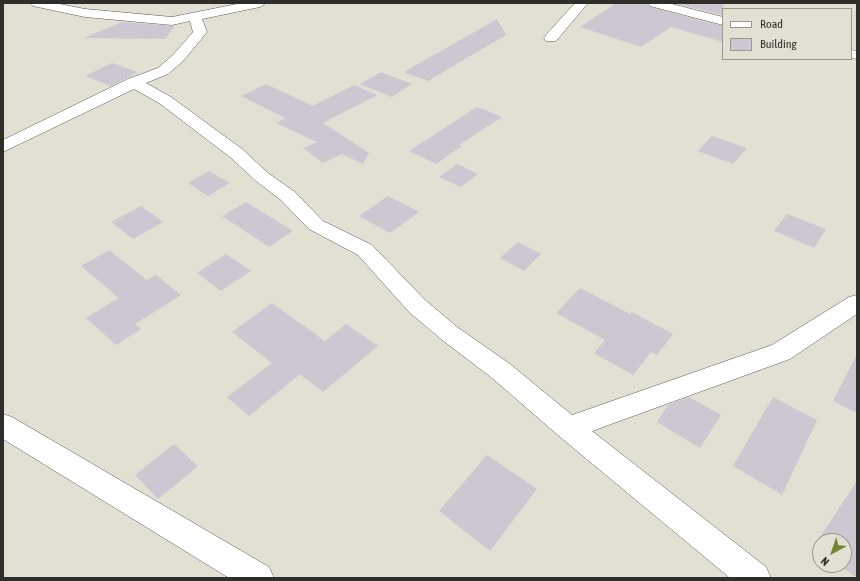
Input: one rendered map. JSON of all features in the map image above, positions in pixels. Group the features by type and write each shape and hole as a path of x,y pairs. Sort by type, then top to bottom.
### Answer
{"street":[{"path":"37,3 85,13 172,21 260,3"},
{"path":"550,38 582,3"},
{"path":"654,3 722,21"},
{"path":"3,146 133,82 163,71 178,58 200,32 195,16"},
{"path":"133,82 165,100 192,120 205,132 236,153 262,177 288,196 316,225 365,250 417,306 501,371 568,428 754,578"},
{"path":"568,428 781,352 857,303"},
{"path":"3,425 258,578"}],"building":[{"path":"616,3 647,3 650,7 722,26 722,42 671,27 641,47 580,27"},
{"path":"674,3 723,3 722,15"},
{"path":"497,19 506,35 428,81 404,72"},
{"path":"122,22 175,26 165,39 84,38"},
{"path":"112,63 138,72 111,86 85,76"},
{"path":"381,72 412,84 392,97 360,84"},
{"path":"266,84 313,106 354,85 377,95 323,123 369,153 363,164 342,154 323,163 303,148 317,142 276,123 285,118 241,96"},
{"path":"477,107 502,117 459,145 462,146 436,164 409,151"},
{"path":"712,136 747,148 733,164 698,151"},
{"path":"457,164 478,174 461,187 439,177"},
{"path":"209,171 230,183 208,196 188,183"},
{"path":"388,196 419,212 390,233 359,216"},
{"path":"246,202 293,231 269,247 222,216"},
{"path":"141,206 163,222 133,239 111,222"},
{"path":"787,214 826,229 814,248 774,231"},
{"path":"518,242 541,254 524,271 500,258"},
{"path":"109,250 147,280 156,275 181,295 135,324 141,329 116,345 86,318 119,298 81,266"},
{"path":"226,254 251,271 221,291 197,273"},
{"path":"580,288 630,314 632,312 673,334 657,355 651,352 633,375 594,353 605,340 556,313"},
{"path":"272,303 325,341 346,324 378,346 323,392 300,374 249,416 227,397 272,363 232,332"},
{"path":"857,354 857,413 833,401"},
{"path":"689,397 721,415 700,448 657,422 668,405"},
{"path":"773,397 817,420 782,495 733,466"},
{"path":"174,444 198,466 158,499 135,475"},
{"path":"487,455 537,489 490,551 439,511"},
{"path":"857,481 857,578 850,573 852,573 852,533 823,533"}]}
